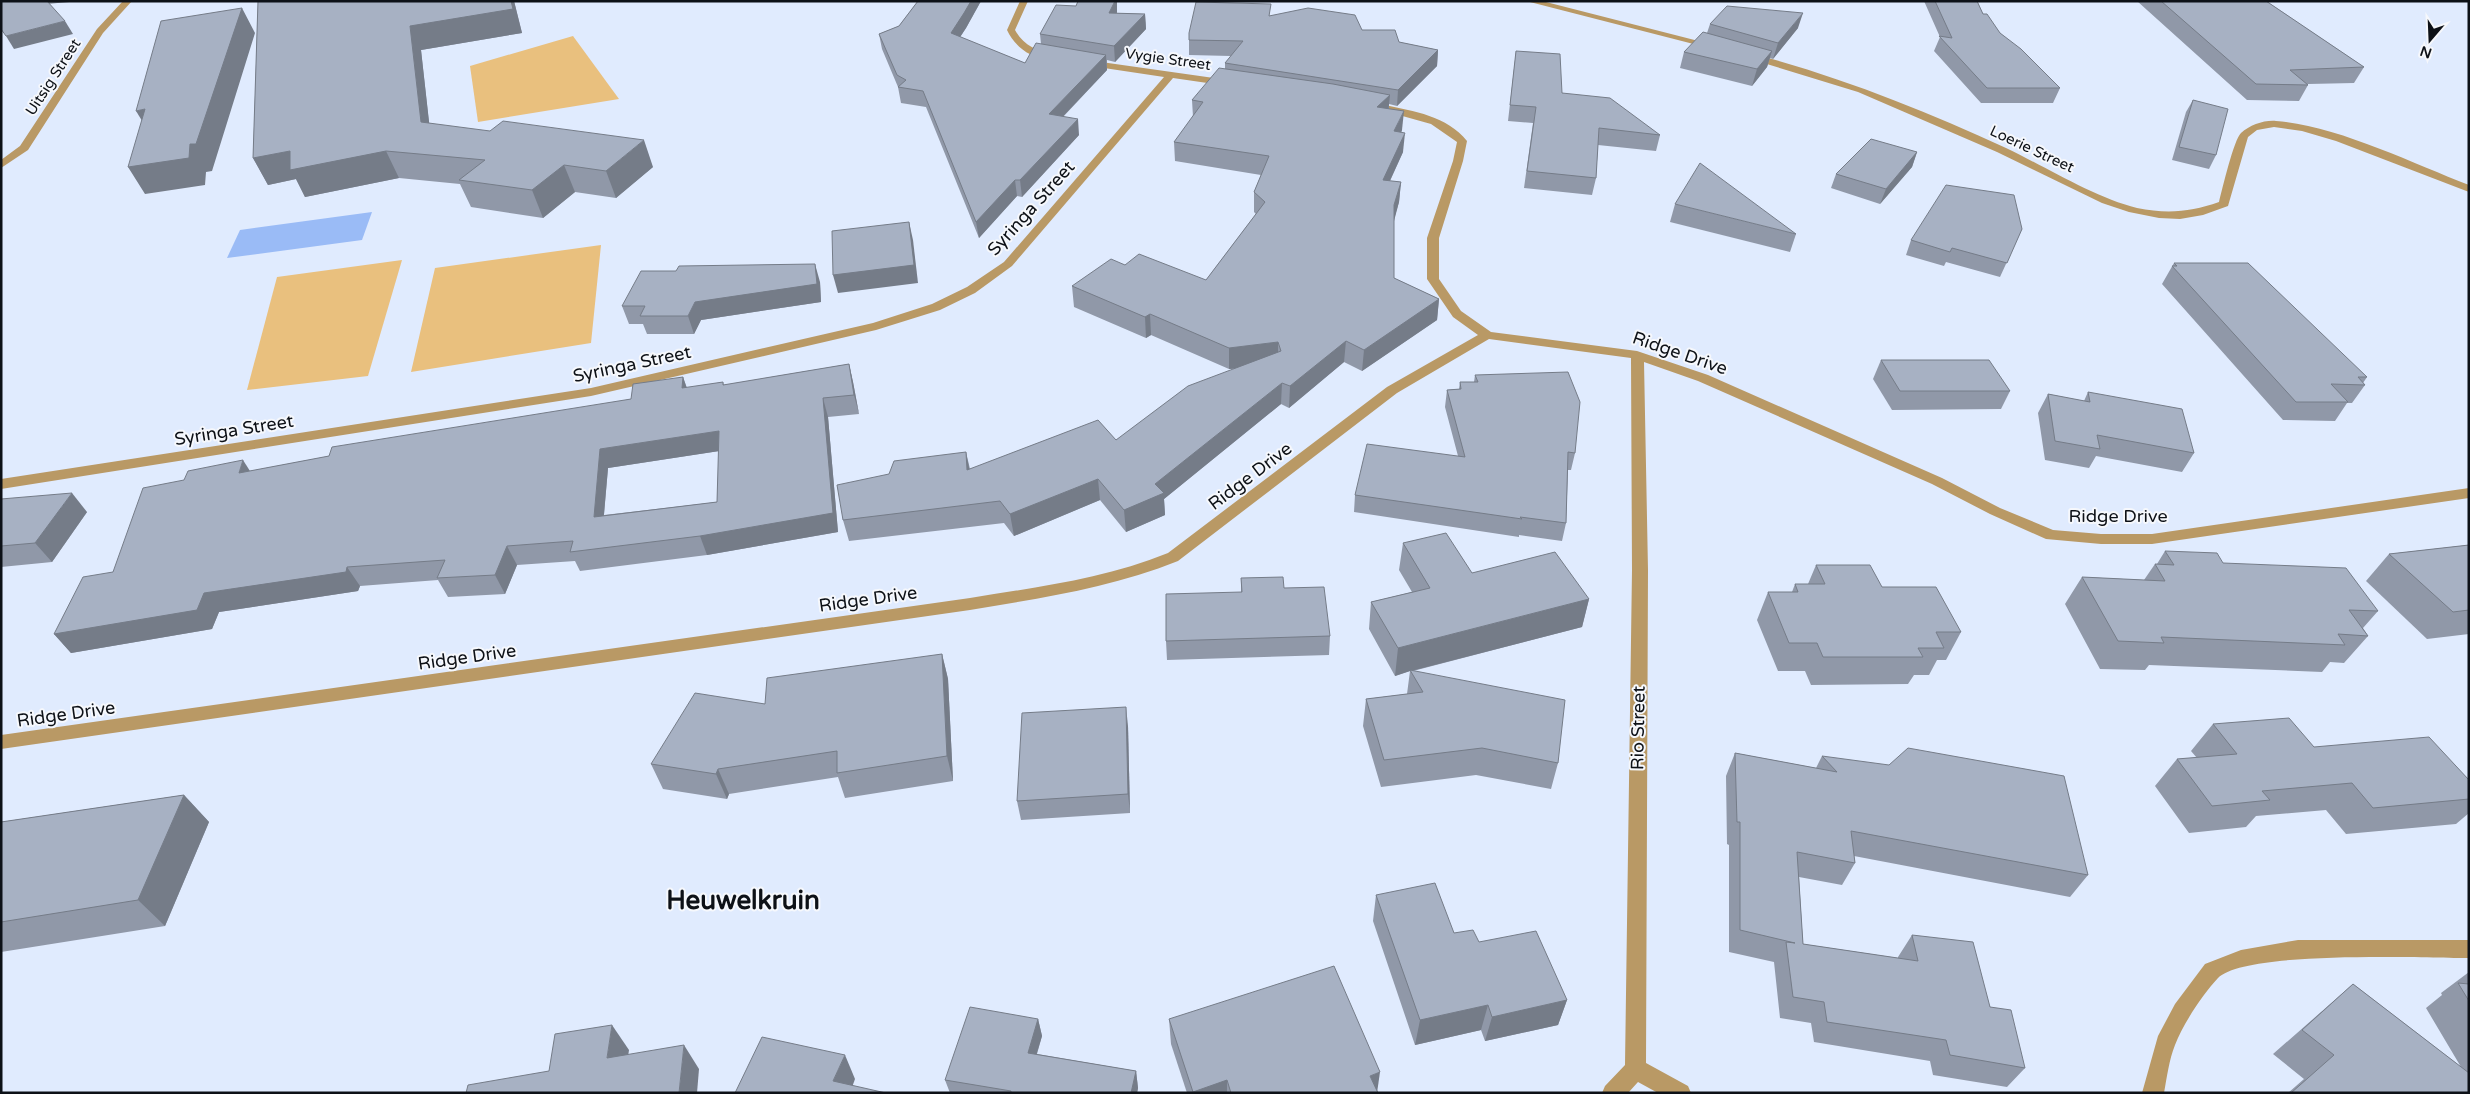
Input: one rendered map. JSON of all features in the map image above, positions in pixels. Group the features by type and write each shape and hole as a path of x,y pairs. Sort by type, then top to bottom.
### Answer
{"street":[{"name":"Uitsig Street","path":"1,165 24,148 100,31 128,1"},
{"path":"1024,1 1011,30 1016,42 1024,49 1060,58"},
{"path":"1530,1 1719,48"},
{"path":"1571,11 1581,1"},
{"name":"Loerie Street","path":"1738,53 1860,90 2001,150 2106,202 2133,210 2160,215 2180,216 2199,214 2224,204 2243,136 2254,128 2274,124 2303,128 2340,139 2469,189"},
{"name":"Vygie Street","path":"1076,61 1237,84"},
{"name":"Syringa Street","path":"1,484 592,392 876,326 936,307 971,290 1008,264 1171,75"},
{"path":"1373,106 1422,116 1447,126 1462,141 1458,161 1433,238 1433,279 1457,314 1487,335"},
{"name":"Ridge Drive","path":"1,742 970,604 1079,586 1136,572 1173,557 1392,390 1487,335 1637,354 1703,378 1764,404 2051,535 2101,539 2152,538 2469,493"},
{"name":"Rio Street","path":"1635,1069 1640,570 1637,354"},
{"path":"2153,1093 2165,1043 2182,1011 2212,970 2241,959 2298,949 2469,949"},
{"path":"1613,1093 1635,1069 1680,1093"}],"shaded area":[{"path":"573,36 619,99 478,122 470,66"},
{"path":"601,245 591,343 411,372 435,268"},
{"path":"402,260 368,376 247,390 277,277"}],"water":[{"path":"372,212 362,240 227,258 240,230"}],"building":[{"path":"1,1 47,1 65,21 6,36 1,29"},
{"path":"258,1 511,1 513,9 410,26 421,122 490,131 503,121 644,140 606,171 564,165 532,190 459,180 485,160 386,151 290,170 290,151 253,158"},
{"path":"918,1 971,1 951,33 1025,63 1036,43 1106,55 1049,114 1078,119 1020,180 1015,180 976,222 923,91 898,87 906,80 897,75 879,34 899,26"},
{"path":"1078,1 1115,1 1109,13 1145,14 1114,46 1040,34 1056,5 1076,6"},
{"path":"1935,1 1977,1 1983,14 1987,14 2000,33 2021,49 2060,88 1987,88 1939,36 1952,38"},
{"path":"2161,1 2266,1 2364,67 2290,70 2308,85 2256,84"},
{"path":"1196,2 1271,4 1269,16 1308,8 1355,15 1362,30 1395,30 1399,42 1438,50 1398,90 1225,63 1243,41 1189,40"},
{"path":"1727,6 1803,13 1778,43 1710,24"},
{"path":"242,8 196,144 190,144 189,158 128,167 145,109 136,111 161,21"},
{"path":"1703,32 1772,51 1757,69 1684,52"},
{"path":"1516,51 1560,54 1562,93 1610,98 1660,135 1599,128 1596,178 1527,171 1536,107 1510,105"},
{"path":"1219,68 1333,84 1390,95 1377,107 1404,111 1394,131 1405,133 1383,180 1401,182 1394,205 1394,278 1439,299 1364,350 1346,341 1290,386 1282,383 1155,484 1164,493 1124,510 1098,479 1010,514 1000,501 843,520 837,485 889,474 894,461 966,452 967,470 1098,420 1116,440 1188,386 1281,351 1278,342 1229,348 1150,314 1145,317 1072,286 1111,259 1125,265 1139,254 1206,280 1265,202 1254,192 1269,156 1174,142 1203,102 1192,100"},
{"path":"2193,100 2228,109 2216,155 2179,147"},
{"path":"1871,139 1917,152 1886,189 1836,174"},
{"path":"1700,163 1796,234 1675,204"},
{"path":"1946,185 2014,195 2022,229 2007,263 1952,248 1950,252 1911,240"},
{"path":"909,222 914,265 833,275 832,231"},
{"path":"2174,263 2248,263 2367,377 2358,377 2365,385 2331,384 2348,402 2296,402 2172,266 2177,266"},
{"path":"815,264 817,284 695,302 688,316 640,316 645,306 622,306 641,271 676,271 679,266"},
{"path":"1881,360 1989,360 2010,391 1900,391"},
{"path":"849,364 854,395 823,398 833,513 700,536 570,552 573,541 507,546 495,575 437,578 445,560 347,567 346,572 204,593 197,610 54,634 83,577 113,572 143,488 184,480 188,471 243,460 239,473 329,456 332,447 631,399 633,384 683,377 682,388 723,382 723,385","holes":["719,431 717,502 594,517 600,449"]},
{"path":"1568,372 1580,402 1575,453 1568,452 1566,523 1520,517 1522,519 1355,495 1367,444 1465,457 1447,390 1461,389 1460,382 1478,382 1475,375"},
{"path":"2088,392 2182,409 2194,453 2097,435 2100,449 2055,441 2048,394 2090,402"},
{"path":"72,493 35,543 1,546 1,499"},
{"path":"1446,533 1472,573 1555,552 1589,599 1398,648 1371,602 1430,588 1403,543"},
{"path":"2469,545 2469,610 2453,612 2389,554"},
{"path":"2165,551 2217,553 2223,563 2346,568 2378,611 2349,610 2368,636 2338,634 2345,645 2161,637 2164,643 2118,641 2082,577 2165,581 2155,564 2174,565"},
{"path":"1816,565 1870,565 1882,587 1936,587 1961,632 1936,632 1944,648 1918,648 1923,657 1823,657 1817,643 1789,643 1768,592 1798,592 1795,584 1825,584"},
{"path":"1283,577 1284,588 1324,587 1330,636 1166,641 1166,594 1242,592 1241,578"},
{"path":"942,654 947,756 837,773 837,751 718,769 716,774 651,764 695,693 765,704 767,678"},
{"path":"1410,670 1565,700 1558,763 1482,748 1384,760 1366,699 1423,692"},
{"path":"1126,707 1128,794 1017,801 1022,713"},
{"path":"2289,718 2314,747 2429,737 2469,780 2469,799 2373,808 2352,783 2262,791 2270,800 2212,806 2177,759 2237,754 2213,724"},
{"path":"1908,748 2064,776 2088,875 1851,831 1855,863 1797,852 1803,944 1918,961 1912,935 1973,942 1990,1007 2011,1010 2025,1068 1950,1055 1946,1040 1827,1022 1824,1002 1793,997 1786,942 1795,943 1740,930 1740,822 1737,822 1735,753 1837,772 1822,756 1889,765"},
{"path":"184,795 138,900 1,922 1,822"},
{"path":"1435,883 1454,933 1473,930 1479,942 1536,931 1567,1000 1492,1017 1488,1005 1420,1020 1376,895"},
{"path":"1334,966 1380,1072 1370,1076 1378,1093 1231,1093 1227,1080 1193,1092 1169,1019"},
{"path":"2458,983 2469,984 2469,1001"},
{"path":"2353,984 2469,1073 2469,1093 2291,1093 2334,1055 2302,1030"},
{"path":"970,1007 1038,1019 1028,1053 1136,1071 1131,1093 1011,1093 1011,1091 945,1080"},
{"path":"612,1025 607,1058 684,1045 679,1093 466,1093 468,1085 549,1071 555,1034"},
{"path":"762,1037 845,1055 833,1081 886,1093 735,1093"}],"district":[{"name":"Heuwelkruin","path":"743,900"}]}
